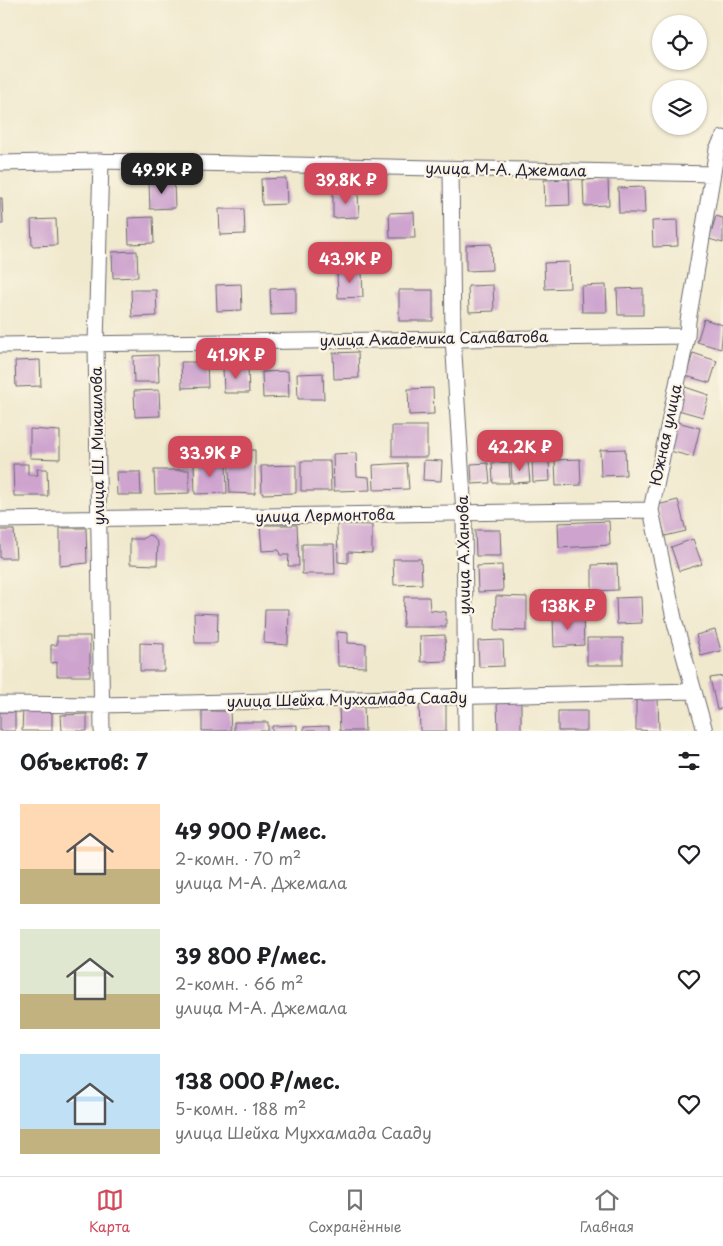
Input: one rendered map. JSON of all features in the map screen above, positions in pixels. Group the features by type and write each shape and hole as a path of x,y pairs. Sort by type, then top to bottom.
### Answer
{"street":[{"name":"Южная улица","path":"706,731 675,623 651,510 687,336 717,149 723,138"},
{"name":"улица М-А. Джемала","path":"0,163 101,161 713,174"},
{"name":"улица Ш. Микаилова","path":"101,161 96,344 102,731"},
{"name":"улица А.Ханова","path":"451,169 453,338 464,514 466,731"},
{"name":"улица Академика Салаватова","path":"0,345 687,336"},
{"name":"улица Лермонтова","path":"0,520 651,510"},
{"name":"улица Шейха Муххамада Сааду","path":"0,704 102,705 694,691"}],"building":[{"path":"286,178 287,204 262,205 261,179"},
{"path":"569,179 570,205 545,206 544,180"},
{"path":"608,179 609,205 584,206 583,180"},
{"path":"174,182 175,208 150,209 149,183"},
{"path":"644,187 645,213 619,213 618,188"},
{"path":"358,191 359,217 333,218 333,192"},
{"path":"0,198 2,198 3,224 0,224"},
{"path":"219,209 244,209 245,234 220,235"},
{"path":"414,212 415,238 390,238 389,213"},
{"path":"716,216 723,218 723,243 709,239"},
{"path":"153,217 154,243 129,244 128,218"},
{"path":"56,219 57,245 32,246 31,220"},
{"path":"677,220 678,246 653,247 652,221"},
{"path":"491,244 492,270 466,271 466,245"},
{"path":"137,251 138,277 113,278 112,252"},
{"path":"569,262 570,288 545,289 544,263"},
{"path":"362,271 363,297 338,298 337,272"},
{"path":"241,284 242,310 217,311 216,285"},
{"path":"493,285 494,311 469,312 468,286"},
{"path":"606,285 607,312 582,312 581,286"},
{"path":"296,288 296,314 271,315 270,289"},
{"path":"643,288 643,315 618,315 617,289"},
{"path":"131,290 156,290 157,316 132,317"},
{"path":"399,290 433,290 433,321 399,321"},
{"path":"704,319 723,325 721,349 697,342"},
{"path":"358,352 359,378 334,379 333,353"},
{"path":"693,353 717,361 710,383 686,376"},
{"path":"158,355 159,382 134,382 133,356"},
{"path":"40,360 41,386 16,387 15,361"},
{"path":"181,362 207,362 208,387 182,388"},
{"path":"223,367 248,367 249,393 224,393"},
{"path":"288,371 289,397 263,398 262,372"},
{"path":"323,373 324,399 298,399 297,374"},
{"path":"685,387 709,395 703,417 678,410"},
{"path":"433,388 434,414 409,415 408,389"},
{"path":"159,390 160,416 135,417 134,391"},
{"path":"673,421 700,428 693,457 666,450"},
{"path":"392,426 427,426 427,457 392,457"},
{"path":"30,429 60,431 60,459 30,458"},
{"path":"625,449 626,475 601,476 600,450"},
{"path":"228,450 255,450 255,494 230,493"},
{"path":"356,453 357,476 369,477 370,490 334,491 333,454"},
{"path":"580,459 581,485 556,486 555,460"},
{"path":"424,460 442,461 441,481 423,480"},
{"path":"301,461 330,461 331,491 301,491"},
{"path":"528,461 530,482 512,483 511,462"},
{"path":"549,461 550,481 533,482 532,462"},
{"path":"194,462 226,462 227,493 195,494"},
{"path":"509,462 510,483 493,483 492,463"},
{"path":"407,463 409,489 374,490 373,465"},
{"path":"488,463 490,483 472,484 471,464"},
{"path":"13,464 28,464 28,475 38,475 37,469 47,469 48,496 14,496"},
{"path":"296,465 296,493 262,494 261,466"},
{"path":"154,470 189,470 189,493 155,494"},
{"path":"116,472 140,472 141,495 117,495"},
{"path":"678,500 686,531 665,536 657,505"},
{"path":"609,521 610,545 559,548 558,523"},
{"path":"337,524 372,525 372,553 348,552 348,563 338,562"},
{"path":"260,525 297,525 299,566 288,566 289,555 280,555 279,550 262,551"},
{"path":"60,528 86,528 87,563 60,566"},
{"path":"0,530 14,530 16,558 0,558"},
{"path":"475,530 500,530 501,556 476,556"},
{"path":"148,535 152,536 158,543 157,565 130,564 130,539 143,539"},
{"path":"693,539 702,564 679,571 671,547"},
{"path":"302,544 334,544 335,574 302,574"},
{"path":"393,559 421,559 422,584 394,585"},
{"path":"617,564 618,590 592,591 592,565"},
{"path":"502,565 503,591 478,592 477,566"},
{"path":"496,596 527,597 527,631 495,630"},
{"path":"404,597 429,597 430,610 446,612 446,627 403,627"},
{"path":"641,597 642,623 617,624 616,598"},
{"path":"265,609 289,609 288,645 264,643"},
{"path":"194,613 218,614 217,643 195,643"},
{"path":"583,616 584,645 554,647 553,617"},
{"path":"715,630 721,651 701,656 696,635"},
{"path":"337,632 348,633 348,643 366,644 366,667 338,666"},
{"path":"445,635 446,661 421,662 420,636"},
{"path":"57,636 90,636 90,676 57,676 57,662 51,663 51,645 57,645"},
{"path":"587,638 623,638 623,665 587,665"},
{"path":"503,640 504,666 479,667 478,641"},
{"path":"140,643 164,644 164,671 140,671"},
{"path":"723,676 723,708 717,710 710,678"},
{"path":"636,697 658,698 659,731 636,730"},
{"path":"521,700 521,731 498,731 497,701"},
{"path":"446,701 446,731 420,731 419,702"},
{"path":"364,706 365,731 340,731 339,707"},
{"path":"23,708 52,708 52,731 22,731"},
{"path":"202,711 230,711 231,731 202,731"},
{"path":"558,711 587,711 587,731 558,731"},
{"path":"0,712 15,712 15,731 0,731"},
{"path":"87,714 87,731 62,731 61,715"},
{"path":"234,722 268,722 268,731 234,731"},
{"path":"297,725 297,731 272,731 272,726"},
{"path":"329,726 329,731 304,731 304,727"}]}
